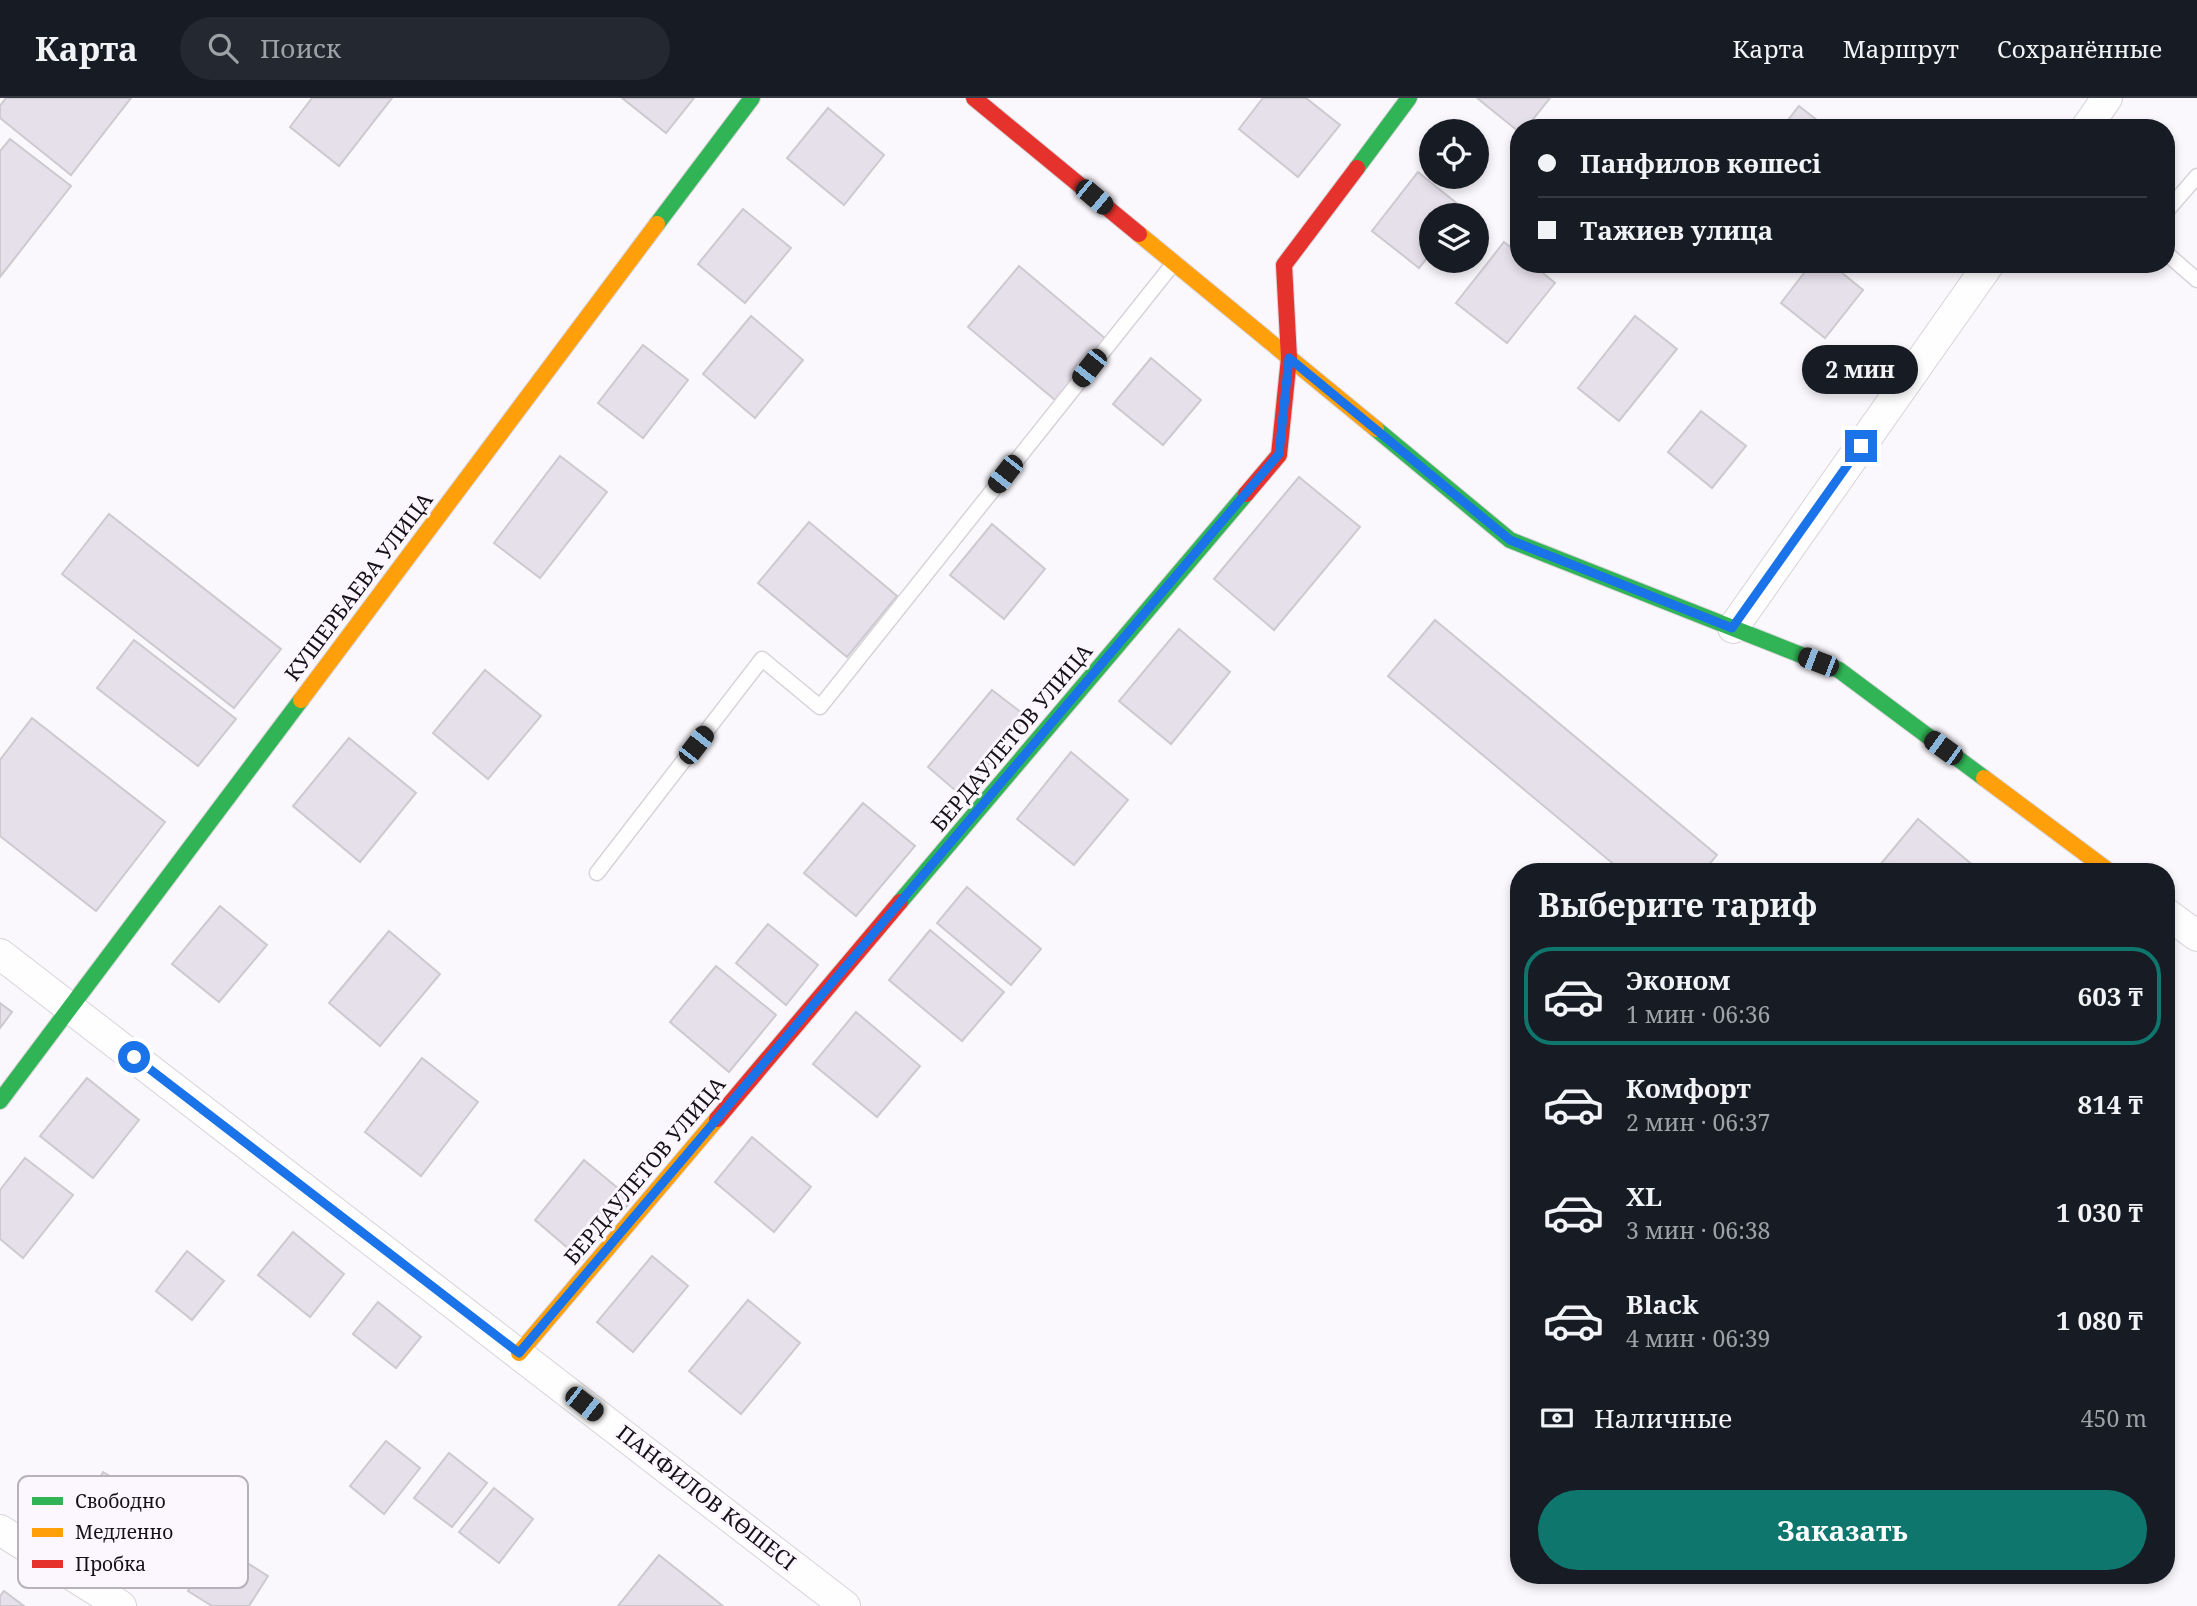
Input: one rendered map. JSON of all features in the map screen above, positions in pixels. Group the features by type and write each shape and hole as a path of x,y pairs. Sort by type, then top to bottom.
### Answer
{"street":[{"name":"КУШЕРБАЕВА УЛИЦА","path":"0,1101 752,98"},
{"path":"974,98 1510,540 1839,670 2098,863"},
{"name":"БЕРДАУЛЕТОВ УЛИЦА","path":"519,1353 1279,454 1289,358 1284,265 1409,98"},
{"path":"2092,119 2107,98"},
{"path":"1732,628 1983,273"},
{"path":"2175,920 2197,936"},
{"name":"ПАНФИЛОВ КӨШЕСІ","path":"0,954 845,1606"},
{"path":"0,1530 18,1541"},
{"path":"92,1588 121,1606"}],"lane":[{"path":"2175,202 2197,176"},
{"path":"2175,261 2197,280"},
{"path":"597,873 762,659 820,707 1174,262"}],"building":[{"path":"6,98 131,98 71,175 0,118 0,106"},
{"path":"312,98 392,98 339,166 290,127"},
{"path":"622,98 694,98 666,133"},
{"path":"1263,98 1306,98 1340,125 1298,177 1239,129"},
{"path":"1477,98 1550,98 1533,119 1510,119 1510,125"},
{"path":"1799,106 1816,119 1789,119"},
{"path":"828,108 884,155 844,205 787,158"},
{"path":"10,139 71,186 0,277 0,151"},
{"path":"1418,172 1419,189 1439,189 1456,203 1419,203 1419,268 1372,231"},
{"path":"743,209 791,248 745,303 698,264"},
{"path":"1504,242 1510,247 1510,273 1543,273 1555,283 1507,343 1456,303 1480,273 1489,273 1489,261"},
{"path":"1019,266 1106,339 1055,400 968,327"},
{"path":"1804,273 1842,273 1863,290 1825,338 1781,303"},
{"path":"751,316 803,360 755,418 703,374"},
{"path":"1635,316 1677,349 1619,421 1578,388"},
{"path":"643,345 688,380 643,438 598,403"},
{"path":"1151,358 1201,400 1163,445 1113,404"},
{"path":"1701,411 1746,446 1712,488 1668,452"},
{"path":"560,456 607,492 540,578 494,543"},
{"path":"1299,477 1360,527 1274,630 1214,579"},
{"path":"109,514 281,649 234,708 62,574"},
{"path":"809,522 897,596 847,657 758,583"},
{"path":"992,524 1045,569 1004,619 950,575"},
{"path":"1435,620 1717,855 1710,863 1612,863 1388,676"},
{"path":"1179,629 1230,672 1171,744 1119,701"},
{"path":"134,640 236,719 198,766 97,688"},
{"path":"485,670 541,716 488,779 433,733"},
{"path":"992,690 1027,717 962,796 928,767"},
{"path":"32,718 165,822 96,911 0,836 0,760"},
{"path":"349,738 416,793 360,862 293,806"},
{"path":"1071,752 1128,800 1074,865 1017,819"},
{"path":"863,803 915,846 856,916 804,873"},
{"path":"1918,819 1970,863 1882,863"},
{"path":"967,887 1041,949 1011,985 937,923"},
{"path":"220,906 267,945 219,1002 172,964"},
{"path":"768,924 818,965 786,1005 736,963"},
{"path":"930,930 1004,992 962,1041 889,980"},
{"path":"389,931 440,974 380,1046 329,1003"},
{"path":"716,966 776,1015 729,1072 670,1022"},
{"path":"0,1003 12,1012 0,1028"},
{"path":"856,1012 920,1066 877,1117 813,1064"},
{"path":"422,1058 478,1102 421,1176 365,1132"},
{"path":"87,1078 139,1120 93,1178 40,1136"},
{"path":"752,1137 811,1187 774,1232 715,1182"},
{"path":"25,1158 73,1195 23,1258 0,1239 0,1190"},
{"path":"584,1160 632,1200 582,1260 535,1220"},
{"path":"293,1232 344,1274 310,1317 258,1275"},
{"path":"187,1251 224,1281 192,1320 156,1291"},
{"path":"652,1256 688,1286 633,1352 597,1322"},
{"path":"748,1300 800,1343 741,1414 689,1371"},
{"path":"378,1302 421,1337 396,1368 353,1334"},
{"path":"386,1441 420,1468 384,1514 350,1486"},
{"path":"449,1453 487,1483 452,1527 414,1498"},
{"path":"494,1488 533,1519 499,1563 459,1532"},
{"path":"659,1555 723,1606 618,1606"},
{"path":"248,1563 268,1576 249,1606 212,1606 188,1591 190,1588 248,1588"},
{"path":"4,1591 24,1606 0,1606 0,1596"}],"traffic: fast":[{"path":"657,224 752,98"},
{"path":"1357,168 1409,98"},
{"path":"1376,429 1510,540 1839,670 1984,778"},
{"path":"900,902 1246,494"},
{"path":"0,1101 301,700"}],"traffic: slow":[{"path":"301,700 657,224"},
{"path":"1139,234 1376,429"},
{"path":"1984,778 2098,863"},
{"path":"519,1353 717,1119"}],"traffic: jam":[{"path":"974,98 1139,234"},
{"path":"1246,494 1279,455 1289,358 1284,265 1357,168"},
{"path":"717,1119 900,902"}],"route":[{"path":"134,1057 519,1353 1279,454 1289,358 1510,540 1732,628 1861,446"}]}
